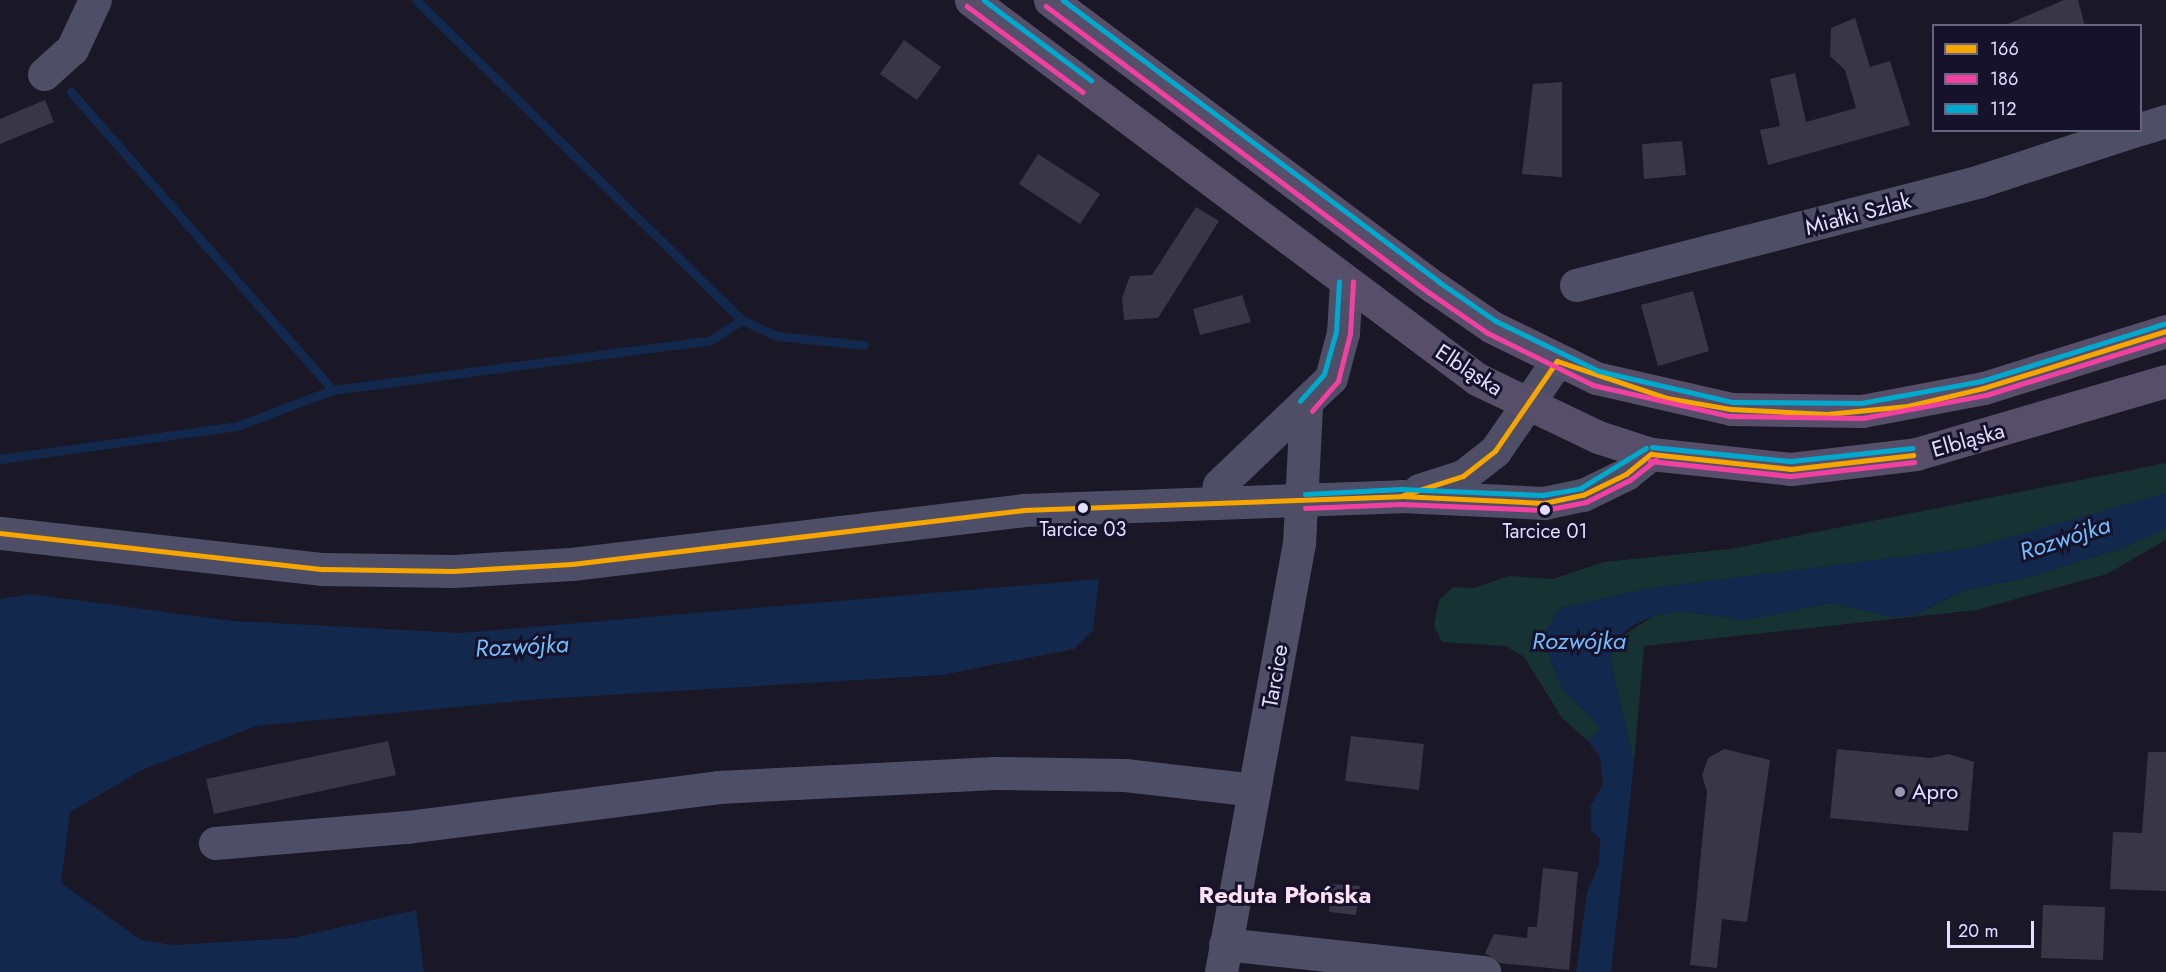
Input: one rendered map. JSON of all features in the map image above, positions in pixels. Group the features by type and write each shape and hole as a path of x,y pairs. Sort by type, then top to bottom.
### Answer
{"main road":[{"name":"Elbląska","path":"971,0 1477,379 1527,406 1651,454 1791,469 1906,456 2166,381"},
{"name":"Elbląska","path":"1050,0 1434,287 1492,327 1557,361 1667,398 1731,409 1827,414 1908,405 1984,388 2166,331"}],"street":[{"path":"44,74 72,49 95,0"},
{"path":"2142,128 2166,121"},
{"name":"Miałki Szlak","path":"1576,285 1969,184 2130,132"},
{"path":"1215,503 1219,485 1306,406 1331,378 1343,333 1346,282"},
{"path":"1401,496 1463,476 1495,451 1557,361"},
{"name":"Tarcice","path":"1306,406 1305,501 1223,958 1484,972"},
{"path":"0,533 324,569 453,571 572,564 1023,510 1401,496 1544,503 1583,495 1626,474 1651,454"},
{"path":"215,843 407,826 730,786 995,773 1125,775 1254,790"}],"green space":[{"path":"2166,463 2166,493 2160,496 1972,548 1652,588 1560,608 1542,638 1562,688 1601,728 1588,741 1562,718 1524,657 1506,646 1442,642 1434,626 1439,600 1453,587 1474,588 1509,576 1553,579 1604,562 1730,549"},
{"path":"2166,528 2166,540 2107,574 1976,610 1644,646 1634,763 1611,662 1612,643 1655,615 1683,611 1744,620 1832,603 1893,617 1915,615 1964,590 2022,579 2123,548"}],"water":[{"name":"Rozwójka","path":"2166,493 2166,528 2123,548 2022,579 1964,590 1915,615 1893,617 1832,603 1744,620 1684,611 1655,615 1630,627 1612,643 1611,662 1634,763 1611,972 1576,972 1587,893 1599,864 1600,838 1591,831 1591,805 1603,784 1600,757 1588,741 1601,728 1562,688 1542,638 1560,608 1652,588 1972,548"},
{"path":"1099,579 1093,630 1074,649 942,675 541,699 256,726 142,770 70,812 61,883 141,940 173,945 293,938 416,910 424,972 0,972 0,599 31,594 233,621 461,633"}],"building":[{"path":"2064,0 2078,0 2084,24 2008,24"},
{"path":"1855,18 1870,67 1890,61 1910,125 1768,165 1760,130 1780,126 1770,79 1795,73 1806,122 1856,108 1845,70 1830,56 1831,28"},
{"path":"904,40 941,67 917,100 880,74"},
{"path":"1562,82 1562,177 1522,174 1533,84"},
{"path":"45,100 54,122 0,144 0,119"},
{"path":"1682,141 1686,175 1644,179 1642,144"},
{"path":"1038,154 1100,194 1080,224 1019,184"},
{"path":"1196,207 1219,221 1158,318 1124,320 1122,298 1130,276 1152,275"},
{"path":"1693,291 1709,351 1658,366 1641,305"},
{"path":"1242,295 1251,322 1200,335 1193,309"},
{"path":"1351,736 1424,744 1419,790 1345,781"},
{"path":"388,741 396,775 214,814 206,779"},
{"path":"1724,749 1770,760 1747,922 1722,919 1717,968 1690,965 1707,792 1702,775 1708,758"},
{"path":"1837,749 1931,758 1948,754 1974,762 1968,831 1830,818"},
{"path":"2148,752 2166,752 2166,891 2110,889 2113,832 2142,833"},
{"path":"1543,868 1578,872 1569,970 1500,963 1485,953 1494,934 1527,938 1528,927 1537,927"},
{"path":"1332,884 1360,886 1356,915 1329,912"},
{"path":"2043,905 2105,907 2103,960 2041,958"}],"waterway":[{"path":"416,0 742,320"},
{"path":"71,92 333,390"},
{"path":"0,459 237,426 333,390 711,340 742,320 777,336 864,345"}],"transit line":[{"name":"112","path":"984,0 1091,80"},
{"name":"112","path":"1063,0 1438,281 1496,321 1599,371 1732,402 1861,403 1982,381 2164,324"},
{"name":"186","path":"967,6 1083,92"},
{"name":"186","path":"1046,6 1430,293 1488,333 1593,385 1730,416 1863,418 1986,395 2166,339"},
{"name":"112","path":"1300,401 1324,374 1336,332 1339,282"},
{"name":"186","path":"1312,411 1338,381 1350,334 1353,282"},
{"name":"166","path":"1557,361 1667,398 1731,409 1827,414 1908,406 1984,388 2166,331"},
{"name":"166","path":"1404,495 1463,476 1495,451 1557,361"},
{"name":"112","path":"1652,447 1791,461 1912,448"},
{"name":"112","path":"1305,494 1401,489 1543,495 1581,488 1646,448"},
{"name":"166","path":"1651,454 1791,469 1913,455"},
{"name":"166","path":"0,533 323,569 453,571 572,564 1023,510 1401,496 1544,503 1583,495 1626,474 1651,454"},
{"name":"186","path":"1305,508 1401,504 1545,510 1586,502 1630,480 1656,460"},
{"name":"186","path":"1650,461 1791,476 1914,462"}],"place":[{"name":"Tarcice 03","path":"1083,508"},
{"name":"Tarcice 01","path":"1545,510"},
{"name":"Apro","path":"1900,792"}],"district":[{"name":"Reduta Płońska","path":"1285,895"}]}
